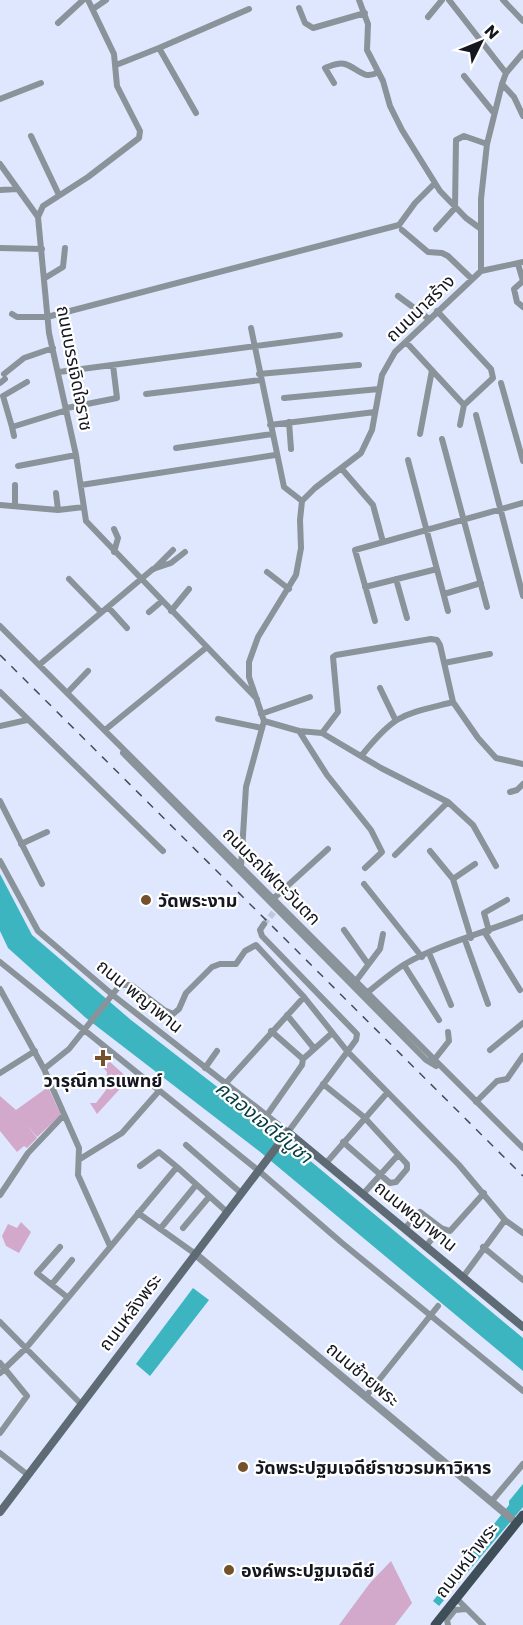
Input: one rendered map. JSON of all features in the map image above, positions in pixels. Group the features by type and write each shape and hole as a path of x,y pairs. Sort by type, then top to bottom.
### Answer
{"main road":[{"name":"ถนนหลังพระ","path":"0,1512 286,1134"},
{"name":"ถนนพญาพาน","path":"286,1134 327,1162 523,1326"},
{"name":"ถนนหน้าพระ","path":"440,1623 523,1515"}],"street":[{"path":"58,23 83,0"},
{"path":"39,217 43,206 88,177 139,138 140,131 117,86 116,65 111,47 88,0"},
{"path":"93,9 106,0"},
{"path":"359,0 365,13 367,51 402,130 435,183 455,208 481,229"},
{"path":"428,17 442,0"},
{"path":"449,0 506,74"},
{"path":"502,0 523,21"},
{"path":"298,8 305,23 314,28 365,13"},
{"path":"116,65 249,9"},
{"path":"159,48 196,113"},
{"path":"481,271 482,173 487,144 501,84 523,53"},
{"path":"334,83 325,69 339,64 344,64 363,75 374,75 378,72"},
{"path":"464,76 494,113"},
{"path":"0,99 41,83"},
{"path":"501,84 514,97 523,116"},
{"path":"31,136 58,195"},
{"path":"436,229 455,208 456,140 464,136 487,144"},
{"path":"0,164 39,217"},
{"path":"12,314 17,317 47,317 399,225 415,203 435,183"},
{"path":"0,190 17,189"},
{"name":"ถนนบรรเจิดใจราช","path":"39,217 47,317 76,455 87,522 257,699"},
{"path":"402,230 428,252 442,253 447,256 472,279"},
{"path":"0,248 42,249"},
{"path":"45,278 63,267 65,249"},
{"path":"521,263 523,281 514,289 517,302 523,307"},
{"name":"ถนนนาสร้าง","path":"302,501 315,488 361,453 372,430 379,389 388,361 437,311 481,271 521,263"},
{"path":"398,296 429,319"},
{"path":"437,311 494,373 493,378 464,405 460,425"},
{"path":"241,867 246,787 262,721 249,677 251,656 258,637 289,589 300,565 302,501 284,487 275,455 251,328"},
{"path":"59,372 340,334"},
{"path":"406,342 464,405"},
{"path":"3,379 24,358 53,348"},
{"path":"146,394 359,364"},
{"path":"12,427 67,409 117,398 113,365"},
{"path":"420,434 432,370"},
{"path":"15,436 3,396 27,382"},
{"path":"501,383 523,461"},
{"path":"284,398 379,389"},
{"path":"270,425 375,412"},
{"path":"476,415 523,596"},
{"path":"289,422 291,449"},
{"path":"176,448 220,438 272,434"},
{"path":"442,440 488,607"},
{"path":"18,466 76,455"},
{"path":"81,485 275,455"},
{"path":"408,460 448,611"},
{"path":"341,468 373,505 383,542"},
{"path":"15,485 15,506"},
{"path":"56,494 58,510"},
{"path":"375,621 356,550 523,503"},
{"path":"0,505 58,510 84,507"},
{"path":"114,528 118,538 114,552"},
{"path":"39,665 173,550"},
{"path":"153,569 171,563 185,552"},
{"path":"365,587 437,569"},
{"path":"267,572 289,589"},
{"path":"69,579 101,612"},
{"path":"396,579 407,618"},
{"path":"444,594 481,583"},
{"path":"171,611 189,589"},
{"path":"149,612 162,601"},
{"path":"108,607 127,628"},
{"name":"ถนนรถไฟตะวันตก","path":"0,626 523,1148"},
{"path":"322,733 338,712 333,657 338,652 431,639 437,640 453,702 494,756 523,764"},
{"path":"105,730 207,647"},
{"path":"444,663 490,654"},
{"path":"67,693 88,671"},
{"path":"380,688 395,719"},
{"path":"0,692 163,851"},
{"path":"262,721 310,697"},
{"path":"362,755 385,727 395,719 453,702"},
{"path":"218,719 262,721 299,731 322,733 448,802 473,825 496,866"},
{"path":"0,726 27,720"},
{"path":"299,731 327,775 373,833 382,852 365,868"},
{"path":"112,738 133,765 275,911 426,1060 443,1070"},
{"path":"510,792 517,790 523,784"},
{"path":"0,801 42,884"},
{"path":"395,855 448,802"},
{"path":"21,844 47,832"},
{"path":"273,899 328,849"},
{"path":"430,851 453,879 488,1004"},
{"name":"ถนน พญาพาน","path":"0,861 38,931 114,996 267,1116 286,1134"},
{"path":"453,879 475,864"},
{"path":"364,884 422,957"},
{"path":"507,900 484,913 487,932 520,990"},
{"path":"367,993 404,965 523,917"},
{"path":"264,924 260,930 262,936 356,1031 356,1040 286,1134"},
{"path":"344,930 368,964"},
{"path":"356,981 380,949 383,934"},
{"path":"44,1070 69,1049 125,983 164,1011 173,1014 179,1009 186,993 212,967 220,964 236,964 245,951 256,945 304,997 331,1034 484,1193 505,1220 523,1233"},
{"path":"429,953 452,1005"},
{"path":"0,974 3,965 259,1171 430,1316 523,1391"},
{"path":"404,965 440,1020"},
{"path":"0,988 44,1070 80,1150 78,1175 110,1246"},
{"path":"225,1084 304,997"},
{"path":"287,1015 313,1047 312,1051"},
{"path":"490,1050 523,1023"},
{"path":"271,1031 303,1059"},
{"path":"434,1060 449,1041 448,1032"},
{"path":"267,1116 302,1065 303,1059 331,1034"},
{"path":"0,1073 35,1052"},
{"path":"205,1068 217,1052"},
{"path":"476,1102 495,1082 507,1079 523,1056"},
{"path":"323,1084 364,1117 408,1166 396,1182 390,1183 343,1143"},
{"path":"80,1159 122,1133 159,1091"},
{"path":"327,1162 387,1093"},
{"path":"0,1195 28,1153 64,1115"},
{"path":"186,1145 241,1193"},
{"path":"140,1166 159,1152 227,1212"},
{"path":"363,1194 398,1155"},
{"path":"0,1433 27,1396 2,1368 26,1348 177,1167"},
{"path":"160,1229 196,1185"},
{"path":"405,1228 420,1212 441,1228 450,1231 484,1193"},
{"path":"183,1228 209,1197"},
{"path":"138,1213 195,1253"},
{"path":"463,1276 505,1220"},
{"path":"426,1246 441,1228"},
{"path":"60,1247 37,1274 67,1297"},
{"path":"483,1247 523,1280"},
{"name":"ถนนซ้ายพระ","path":"195,1253 512,1519"},
{"path":"52,1284 72,1260"},
{"path":"367,1395 438,1306"},
{"path":"0,1322 81,1404"},
{"path":"0,1453 28,1475"},
{"path":"493,1503 523,1464"},
{"path":"510,1530 512,1519 523,1515"},
{"path":"455,1602 469,1611 483,1625"},
{"path":"440,1623 447,1620 455,1610 469,1611"}],"shaded area":[{"path":"110,1062 129,1079 97,1114 90,1103 96,1103 106,1090 107,1072 102,1066"},
{"path":"48,1087 61,1115 37,1137 27,1125 37,1138 27,1148 24,1146 17,1152 0,1131 0,1096 16,1110"},
{"path":"21,1222 31,1232 19,1253 6,1246 2,1236 8,1224 17,1228"},
{"path":"391,1561 412,1603 395,1625 339,1625 370,1583"}],"water":[{"path":"0,874 32,935 131,1020 278,1134 523,1338 523,1371 259,1151 86,1018 8,948 0,931"},
{"path":"193,1288 209,1300 150,1376 136,1364"},
{"path":"523,1484 523,1507 439,1606 433,1601"}],"tunnel":[{"path":"264,924 274,912"}],"railway":[{"path":"0,655 523,1176"}],"place":[{"name":"วัดพระงาม","path":"146,900"},
{"name":"วารุณีการแพทย์","path":"103,1058"},
{"name":"วัดพระปฐมเจดีย์ราชวรมหาวิหาร","path":"243,1467"},
{"name":"องค์พระปฐมเจดีย์","path":"229,1570"}],"water label":[{"name":"คลองเจดีย์บูชา","path":"264,1122"}]}
